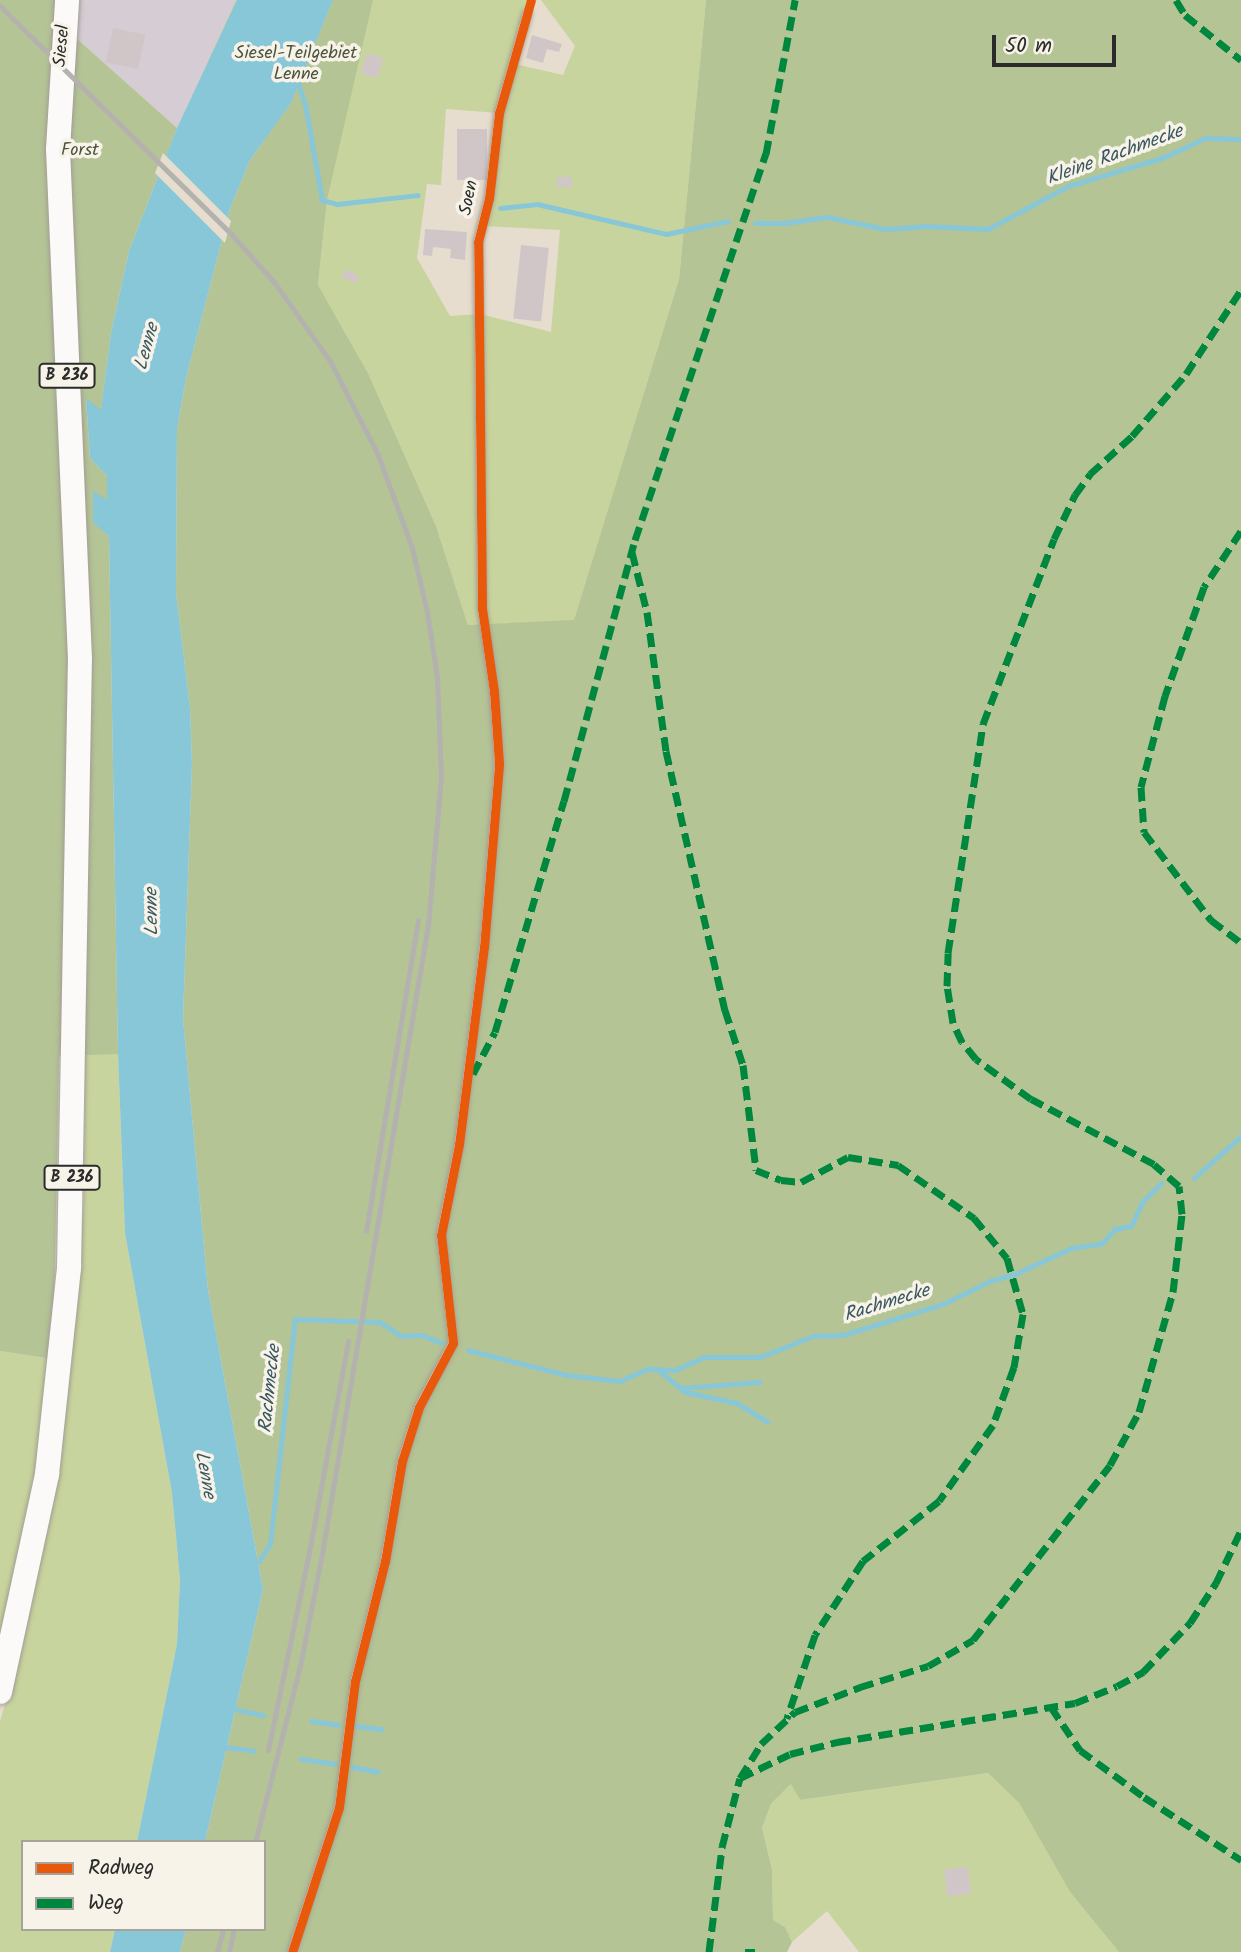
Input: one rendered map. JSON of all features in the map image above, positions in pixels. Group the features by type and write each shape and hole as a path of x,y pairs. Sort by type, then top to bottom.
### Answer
{"main road":[{"name":"Siesel","path":"0,1692 47,1474 69,1268 80,659 61,221 59,93 67,0"}],"lane":[{"name":"Soen","path":"292,1952 339,1807 355,1681 385,1561 402,1461 419,1407 453,1343 441,1234 459,1144 484,947 499,764 494,692 482,609 479,234 489,198 499,113 527,15"}],"shaded area":[{"path":"79,0 237,0 177,128 76,38"}],"green space":[{"name":"Forst","path":"0,0 65,0 76,38 177,128 129,251 111,333 101,411 86,399 90,458 107,476 108,501 93,492 93,522 109,536 118,1054 59,1056 53,1359 0,1351"},
{"name":"Siesel-Teilgebiet Lenne","path":"236,0 531,0 515,64 563,75 575,46 541,0 706,0 679,279 574,621 468,625 436,526 368,373 318,285 327,200 341,134 167,151","holes":["446,109 499,113 482,226 560,230 551,332 480,314 450,316 417,258 427,184 441,185"]},
{"path":"333,0 373,0 327,200 318,285 368,373 436,526 468,625 574,620 679,279 706,0 1241,0 1241,1952 1119,1952 1070,1892 1019,1803 988,1773 800,1800 791,1784 771,1804 762,1828 772,1869 773,1920 785,1927 792,1942 787,1952 180,1952 185,1931 266,1931 266,1840 205,1840 263,1589 208,1290 183,1019 192,764 190,708 176,593 177,429 186,378 230,209 250,160 291,103"},
{"path":"85,1053 118,1054 125,1233 172,1493 180,1580 177,1644 137,1840 21,1840 21,1931 115,1931 110,1952 0,1952 0,1721 17,1663 72,1352 84,1201"},
{"path":"0,1351 53,1359 37,1470 0,1652"},
{"path":"988,1773 1019,1803 1070,1892 1119,1952 859,1952 827,1911 792,1942 785,1927 773,1920 772,1869 762,1828 771,1804 792,1783 800,1800"}],"water":[{"name":"Lenne","path":"237,0 333,0 291,103 250,160 230,209 186,378 177,429 176,593 190,708 192,764 183,1019 208,1290 263,1589 205,1840 137,1840 177,1644 180,1580 172,1493 125,1233 118,1054 109,536 93,523 93,491 107,500 107,476 90,458 86,398 101,410 111,333 129,251 177,128"},
{"path":"115,1931 185,1931 180,1952 110,1952"}],"pier":[{"path":"163,153 231,221 225,243 155,173"}],"building":[{"path":"113,28 145,35 138,69 106,62"},
{"path":"532,35 562,44 559,52 547,49 543,63 526,58"},
{"path":"367,53 383,58 377,78 361,73"},
{"path":"457,129 487,129 487,180 457,180"},
{"path":"557,177 572,177 572,187 557,187"},
{"path":"425,229 467,232 465,260 450,258 451,249 433,247 432,256 423,255"},
{"path":"521,245 549,248 541,322 513,319"},
{"path":"345,269 359,276 356,283 341,276"},
{"path":"968,1867 971,1894 947,1896 944,1870"}],"waterway":[{"name":"Kleine Rachmecke","path":"293,79 298,83 305,104 322,200 337,204 418,195"},
{"name":"Kleine Rachmecke","path":"755,223 785,223 827,217 885,229 924,226 988,229 1068,186 1162,158 1205,138 1241,139"},
{"name":"Kleine Rachmecke","path":"500,208 537,204 666,234 728,221"},
{"name":"Rachmecke","path":"1194,1178 1241,1136"},
{"name":"Rachmecke","path":"468,1350 566,1375 620,1381 647,1369 675,1370 704,1357 760,1357 813,1336 843,1335 943,1304 990,1281 1015,1274 1071,1248 1101,1244 1115,1229 1131,1226 1142,1202 1161,1183"},
{"name":"Rachmecke","path":"252,1564 259,1561 270,1544 295,1319 380,1322 401,1336 421,1335 442,1343"},
{"path":"658,1370 685,1392 737,1403 767,1422"},
{"path":"680,1388 760,1382"},
{"path":"229,1708 263,1715"},
{"path":"311,1721 338,1725"},
{"path":"356,1726 382,1729"},
{"path":"219,1746 254,1751"},
{"path":"301,1759 335,1764"},
{"path":"353,1767 378,1772"}],"railway":[{"path":"0,6 232,235 274,282 330,361 378,455 412,548 427,612 437,677 441,777 428,925 322,1554 300,1666 256,1840"},
{"path":"366,1231 418,920"},
{"path":"268,1750 309,1552 348,1341"},
{"path":"217,1952 222,1931"},
{"path":"229,1952 234,1931"}],"marked path":[{"path":"473,1074 495,1032 564,801 635,540 766,154 795,0"},
{"path":"1176,0 1185,15 1241,60"},
{"path":"740,1778 761,1744 795,1712 860,1687 928,1666 973,1640 1110,1465 1139,1412 1173,1292 1182,1214 1179,1186 1154,1164 1031,1099 976,1059 962,1042 953,1023 947,986 948,953 983,724 1054,539 1075,495 1090,474 1132,436 1186,374 1241,290"},
{"path":"1241,531 1204,587 1165,696 1141,787 1144,832 1211,920 1241,943"},
{"path":"632,552 647,612 666,751 725,1010 743,1065 756,1170 781,1180 801,1182 848,1157 898,1165 974,1218 1007,1258 1023,1314 1014,1367 993,1425 939,1501 863,1561 815,1635 787,1718"},
{"path":"709,1952 722,1847 740,1778 790,1754 837,1742 1075,1703 1117,1686 1143,1672 1190,1623 1216,1583 1241,1530"},
{"path":"1051,1707 1080,1750 1144,1797 1241,1860"},
{"path":"745,1952 755,1952"}],"cycle path":[{"path":"292,1952 339,1807 355,1681 385,1561 402,1461 419,1407 453,1343 441,1235 459,1144 484,947 499,764 494,692 482,609 478,242 489,198 499,113 531,0"}]}
